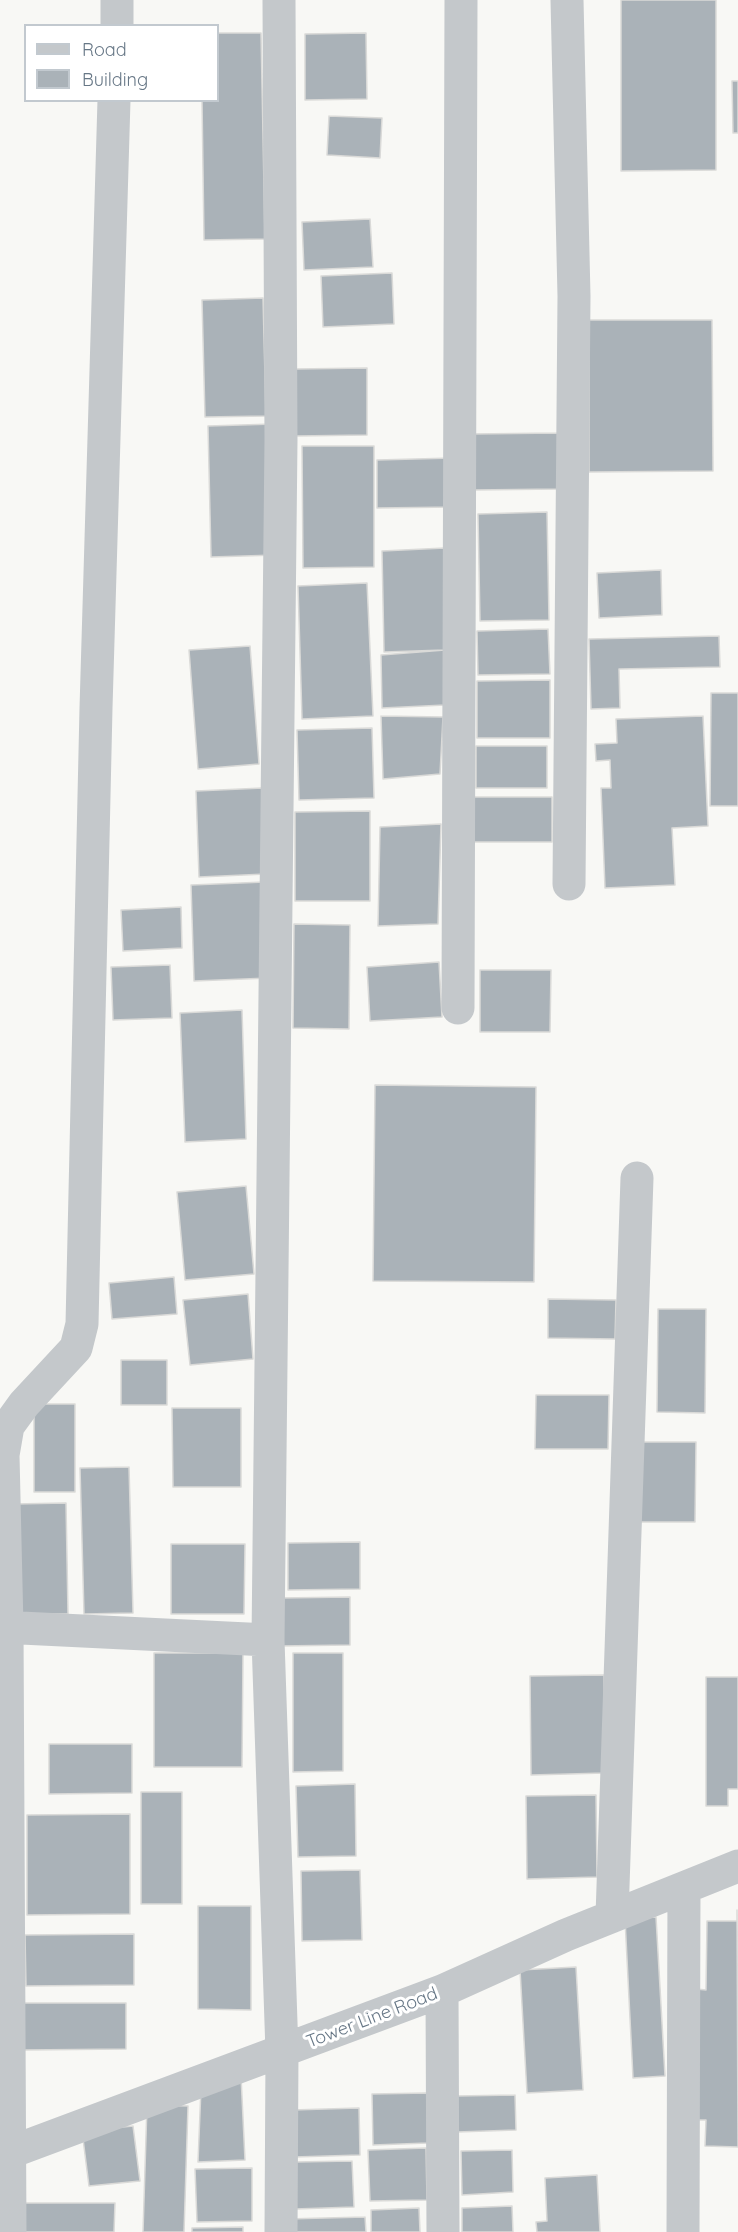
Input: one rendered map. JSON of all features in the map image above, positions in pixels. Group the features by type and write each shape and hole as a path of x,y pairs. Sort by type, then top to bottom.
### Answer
{"street":[{"path":"117,0 117,24"},
{"path":"279,0 281,464 268,1640 282,2052 280,2232"},
{"path":"458,1008 461,0"},
{"path":"567,0 574,296 569,884"},
{"path":"10,2232 5,2154 3,1455 8,1426 24,1404 76,1348 82,1324 114,102"},
{"path":"612,1916 637,1178"},
{"path":"4,1627 268,1640"},
{"name":"Tower Line Road","path":"5,2154 442,1991 612,1916 738,1866"},
{"path":"682,2232 684,1888"},
{"path":"442,1991 443,2232"}],"building":[{"path":"621,0 716,0 716,170 621,171"},
{"path":"219,33 261,33 265,239 204,240 202,102 219,102"},
{"path":"366,33 367,99 305,100 305,34"},
{"path":"732,81 738,81 738,133 733,133"},
{"path":"329,116 382,118 380,158 327,155"},
{"path":"370,219 373,267 304,270 302,222"},
{"path":"392,273 394,324 323,327 321,276"},
{"path":"263,298 266,416 205,417 202,300"},
{"path":"589,320 712,320 713,471 589,472"},
{"path":"367,368 367,435 296,436 295,369"},
{"path":"274,424 276,555 211,557 208,426"},
{"path":"558,433 559,489 472,490 471,434"},
{"path":"302,446 374,446 374,567 303,568"},
{"path":"453,458 454,507 377,508 377,460"},
{"path":"547,512 549,620 480,621 478,514"},
{"path":"445,548 445,650 384,652 382,551"},
{"path":"661,570 662,615 599,618 597,573"},
{"path":"367,583 373,716 302,719 298,586"},
{"path":"548,629 550,674 478,675 477,631"},
{"path":"719,636 720,667 619,669 620,708 591,709 589,639"},
{"path":"250,646 259,764 198,769 189,650"},
{"path":"445,650 445,705 382,708 381,655"},
{"path":"550,680 550,738 477,738 477,681"},
{"path":"711,693 738,693 738,806 710,806"},
{"path":"381,716 443,717 440,774 383,779"},
{"path":"703,716 708,826 672,828 675,885 605,888 601,788 611,788 610,760 596,761 595,744 617,743 616,719"},
{"path":"372,728 374,798 299,800 297,730"},
{"path":"476,746 547,746 547,788 476,788"},
{"path":"263,788 266,874 199,877 196,791"},
{"path":"472,797 552,797 552,842 472,842"},
{"path":"370,811 370,901 295,901 295,812"},
{"path":"441,824 438,924 378,926 380,827"},
{"path":"265,882 269,978 194,981 191,885"},
{"path":"181,907 182,948 123,951 121,910"},
{"path":"294,924 350,925 349,1029 293,1028"},
{"path":"439,962 442,1017 370,1021 367,967"},
{"path":"170,965 172,1018 113,1020 111,967"},
{"path":"480,970 551,970 550,1032 480,1032"},
{"path":"242,1010 246,1139 185,1142 180,1013"},
{"path":"375,1085 536,1087 534,1282 373,1281"},
{"path":"246,1186 254,1274 185,1280 177,1192"},
{"path":"174,1277 177,1314 112,1319 109,1283"},
{"path":"248,1294 253,1359 190,1365 183,1300"},
{"path":"548,1299 616,1300 615,1339 548,1338"},
{"path":"658,1309 706,1309 705,1413 657,1412"},
{"path":"121,1360 167,1360 167,1405 121,1405"},
{"path":"536,1395 609,1395 608,1449 535,1449"},
{"path":"34,1404 75,1404 75,1492 34,1492"},
{"path":"172,1408 241,1408 241,1487 173,1487"},
{"path":"641,1442 696,1442 695,1522 640,1522"},
{"path":"129,1467 133,1613 84,1614 80,1468"},
{"path":"66,1503 68,1614 15,1614 14,1504"},
{"path":"360,1542 360,1589 288,1590 288,1543"},
{"path":"171,1544 245,1544 244,1614 171,1614"},
{"path":"350,1597 350,1645 279,1646 279,1598"},
{"path":"154,1653 243,1653 242,1767 154,1767"},
{"path":"293,1653 343,1653 343,1771 293,1772"},
{"path":"604,1675 605,1773 531,1775 530,1676"},
{"path":"706,1677 738,1677 738,1789 728,1789 728,1806 706,1806"},
{"path":"49,1744 132,1744 132,1793 49,1794"},
{"path":"355,1784 356,1856 298,1857 296,1786"},
{"path":"141,1792 182,1792 182,1904 141,1904"},
{"path":"596,1795 597,1877 527,1879 526,1796"},
{"path":"130,1814 130,1914 27,1915 27,1815"},
{"path":"360,1870 362,1940 302,1941 301,1871"},
{"path":"198,1906 251,1906 251,2010 198,2009"},
{"path":"737,1910 738,2147 705,2146 706,2120 695,2120 696,1989 706,1990 707,1921 737,1921"},
{"path":"656,1917 665,2076 633,2078 625,1919"},
{"path":"134,1934 134,1985 26,1986 25,1935"},
{"path":"576,1967 583,2090 527,2093 520,1970"},
{"path":"22,2003 126,2003 126,2049 23,2050"},
{"path":"241,2076 245,2160 198,2162 201,2088"},
{"path":"427,2093 428,2143 373,2145 372,2094"},
{"path":"515,2095 516,2130 457,2132 456,2096"},
{"path":"147,2105 188,2106 184,2232 143,2232"},
{"path":"359,2108 360,2155 294,2157 292,2110"},
{"path":"133,2126 140,2181 89,2186 82,2131"},
{"path":"426,2148 427,2200 370,2201 368,2150"},
{"path":"512,2150 513,2192 462,2195 461,2151"},
{"path":"352,2161 354,2207 295,2209 294,2162"},
{"path":"252,2168 252,2221 197,2222 195,2169"},
{"path":"597,2175 600,2232 537,2232 536,2222 547,2221 545,2178"},
{"path":"16,2203 115,2203 114,2232 17,2232"},
{"path":"512,2206 513,2232 462,2232 462,2208"},
{"path":"419,2208 420,2232 371,2232 371,2210"},
{"path":"365,2217 366,2232 286,2232 286,2219"},
{"path":"243,2227 243,2232 192,2232 192,2228"}]}
